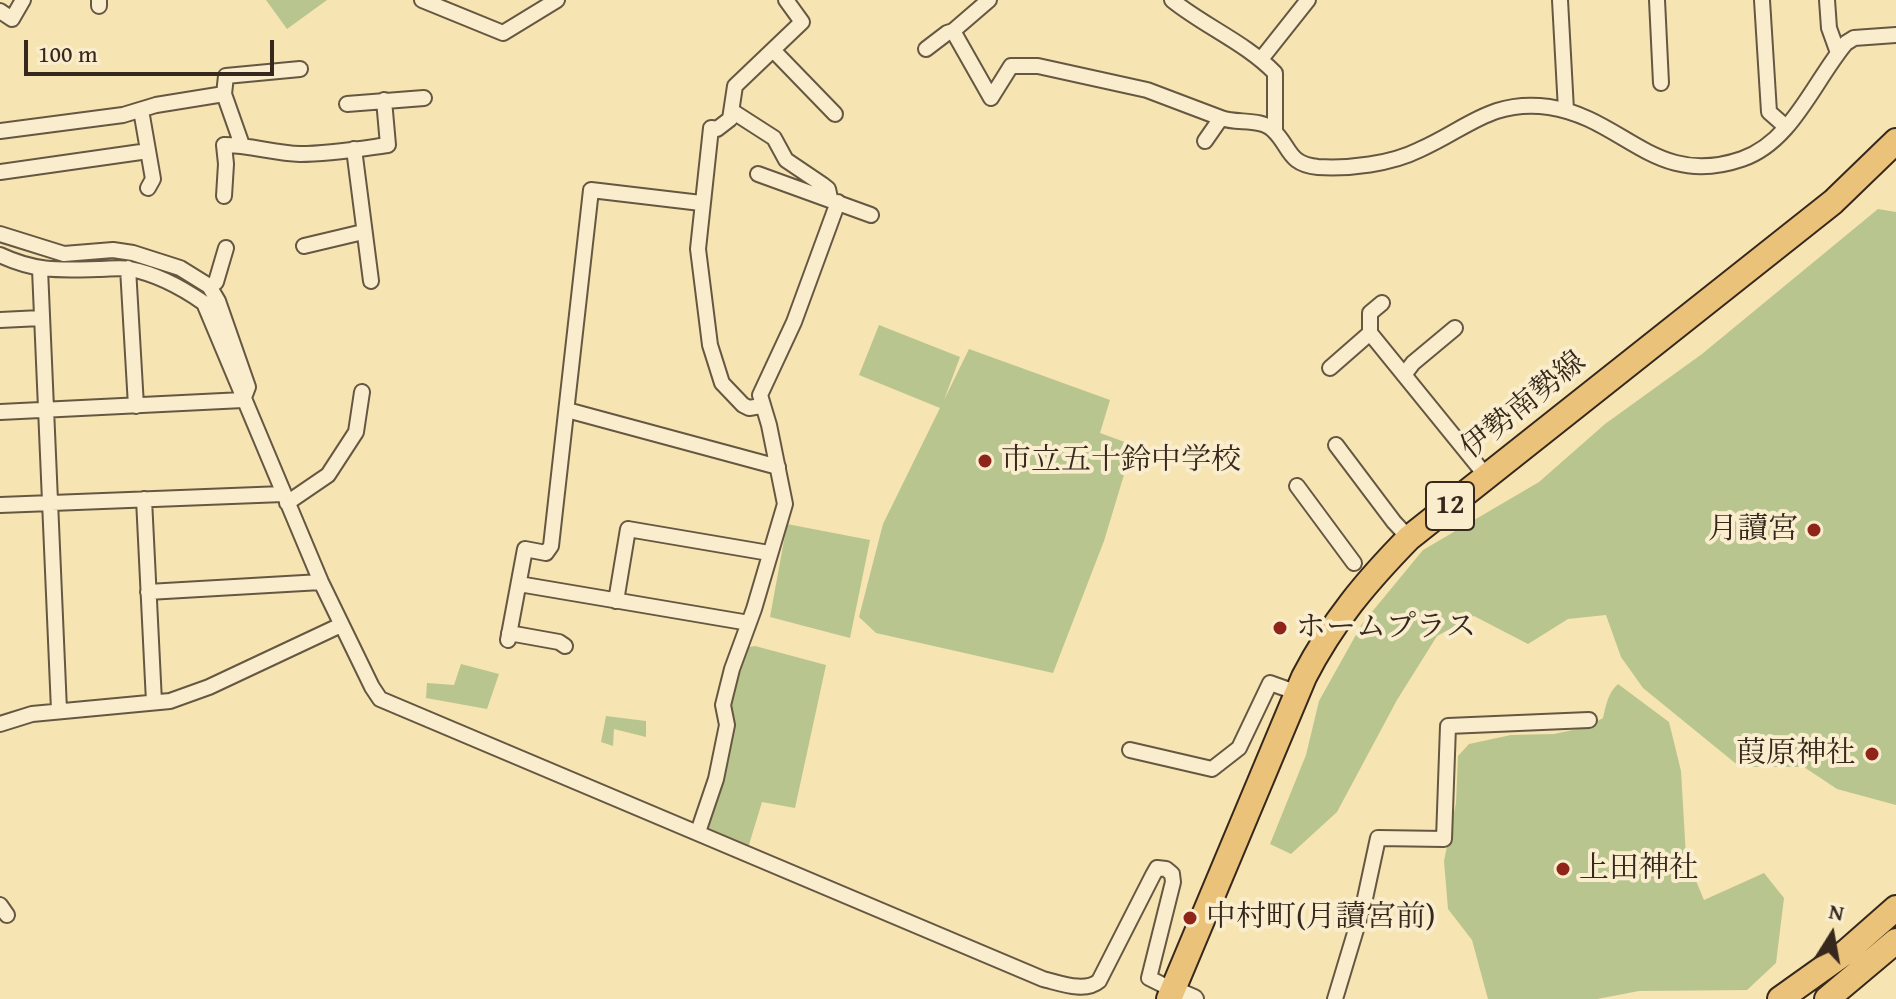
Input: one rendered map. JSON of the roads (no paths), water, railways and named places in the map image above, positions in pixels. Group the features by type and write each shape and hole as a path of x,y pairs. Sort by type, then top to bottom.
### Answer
{"main road":[{"name":"伊勢南勢線","path":"1179,996 1298,693 1325,637 1343,611 1409,538 1833,202 1896,141"},
{"path":"1780,999 1810,990 1846,952 1896,908"},
{"path":"1827,999 1896,941"}],"street":[{"path":"0,11 12,19 23,0"},
{"path":"422,0 503,33 552,1"},
{"path":"761,406 749,408 743,405 722,383 710,345 698,249 711,128 717,129 730,119 735,86 802,22 786,0"},
{"path":"926,49 989,0"},
{"path":"1172,0 1212,29 1262,58 1275,73 1275,131"},
{"path":"1262,58 1308,0"},
{"path":"1560,0 1566,110"},
{"path":"1657,0 1661,83"},
{"path":"1762,0 1769,112 1786,127"},
{"path":"1827,0 1829,28 1838,53"},
{"path":"953,31 991,98 1011,66 1038,66 1147,90 1229,122 1261,124 1275,131 1295,160 1316,167 1386,161 1418,151 1460,126 1496,110 1526,105 1566,110 1606,128 1663,161 1706,166 1743,159 1757,153 1786,127 1838,53 1854,38 1896,35"},
{"path":"773,50 835,114"},
{"path":"242,145 224,94 226,76 300,69"},
{"path":"0,131 123,115 156,105 224,94"},
{"path":"347,104 424,98"},
{"path":"224,196 224,145 297,154 388,145 384,100"},
{"path":"141,110 153,179 148,188"},
{"path":"698,832 716,779 727,725 723,705 732,669 785,504 769,425 761,406 762,387 794,322 834,200 828,189 786,160 774,138 732,111"},
{"path":"1205,141 1221,118"},
{"path":"354,149 371,281"},
{"path":"0,172 148,151"},
{"path":"758,174 871,215"},
{"path":"565,646 559,642 509,637 525,549 546,553 551,546 591,190 701,203"},
{"path":"304,246 363,232"},
{"path":"0,234 64,254 113,250 133,253 180,268 210,287 218,301 248,387 243,400"},
{"path":"210,287 216,282 226,248"},
{"path":"0,255 40,269 128,268 156,276 204,303 321,582 380,699 1043,979 1082,987 1093,986 1099,981 1157,868 1166,869 1172,874 1173,882 1149,978 1179,996"},
{"path":"128,268 136,406"},
{"path":"40,269 59,710"},
{"path":"1382,303 1370,313 1370,333 1487,477"},
{"path":"0,320 41,318"},
{"path":"1404,375 1413,363 1455,328"},
{"path":"1330,368 1370,333"},
{"path":"0,505 144,499 285,498 328,475 356,432 362,392"},
{"path":"0,412 243,400"},
{"path":"567,410 778,467"},
{"path":"1336,445 1409,538"},
{"path":"1297,486 1354,563"},
{"path":"144,499 154,702"},
{"path":"616,601 628,529 769,553"},
{"path":"148,592 321,582"},
{"path":"519,584 749,623"},
{"path":"0,724 59,710 170,701 209,687 341,625"},
{"path":"1130,750 1212,769 1239,748 1270,683 1298,693"},
{"path":"1335,999 1364,903 1378,838 1444,839 1448,726 1589,720"}],"place":[{"name":"市立五十鈴中学校","path":"985,461"},
{"name":"月讀宮","path":"1814,530"},
{"name":"ホームプラス","path":"1280,628"},
{"name":"葭原神社","path":"1872,754"},
{"name":"上田神社","path":"1563,869"},
{"name":"中村町(月讀宮前)","path":"1190,918"}]}
